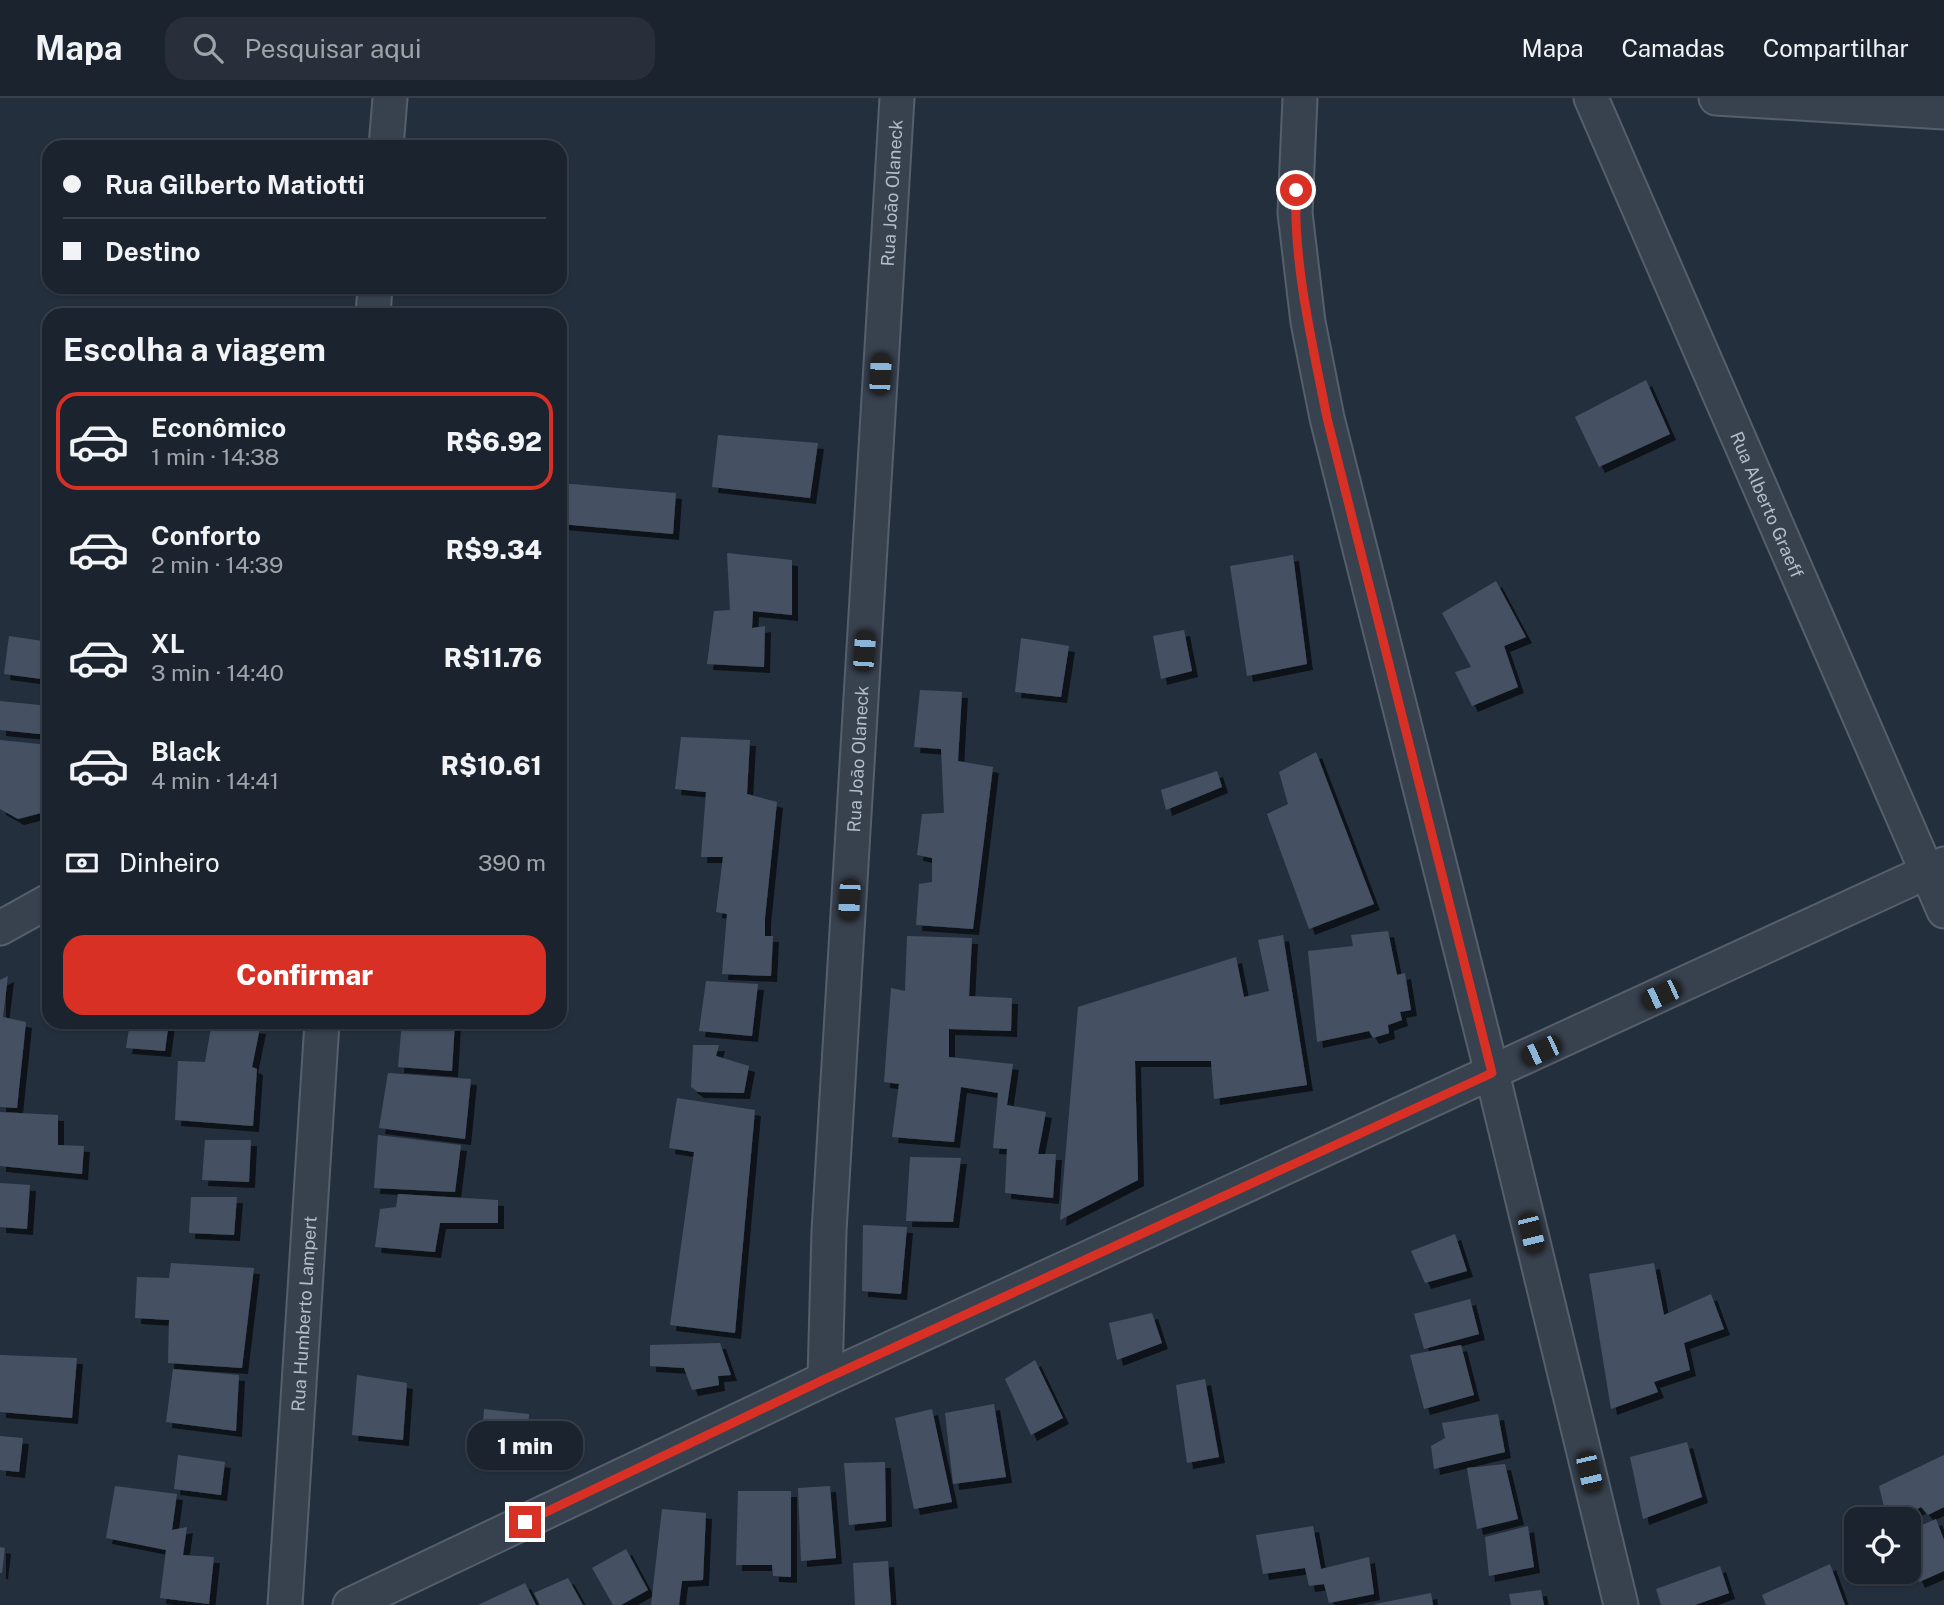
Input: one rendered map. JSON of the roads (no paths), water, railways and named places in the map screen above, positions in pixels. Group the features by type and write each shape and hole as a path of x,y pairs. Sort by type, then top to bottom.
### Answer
{"street":[{"path":"387,140 390,98"},
{"name":"Rua João Olaneck","path":"825,1379 829,1231 897,98"},
{"path":"1300,98 1295,213 1311,336 1327,418 1492,1073 1621,1605"},
{"name":"Rua Alberto Graeff","path":"1591,98 1935,868 1944,911"},
{"path":"1716,98 1942,111"},
{"path":"350,1605 825,1379 1935,868"},
{"path":"0,928 42,905"},
{"name":"Rua Humberto Lampert","path":"285,1605 322,1029"}]}
